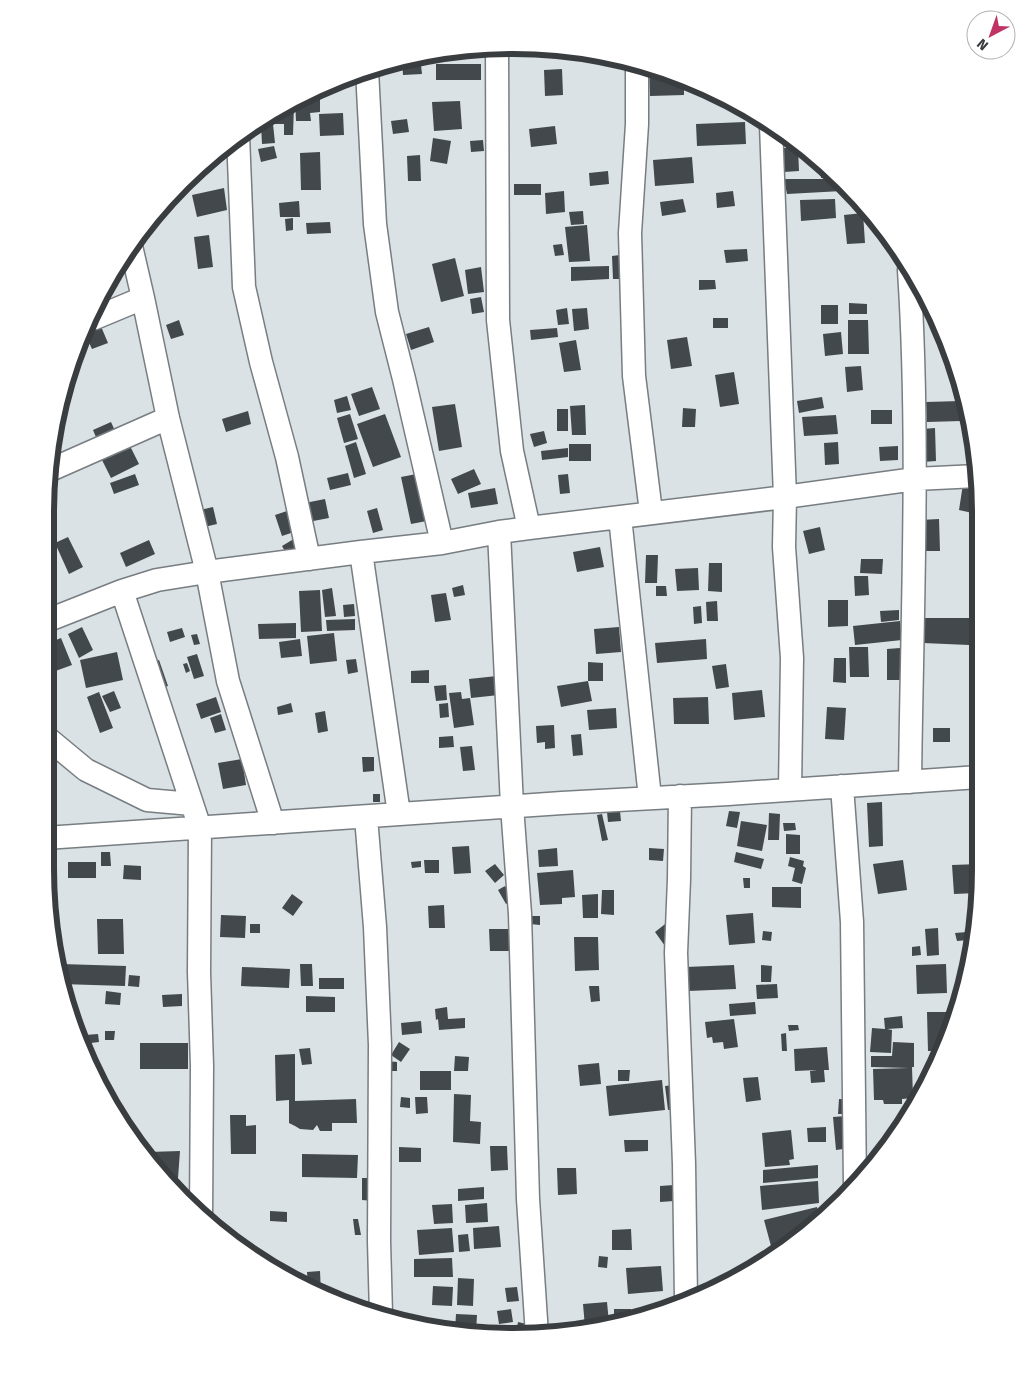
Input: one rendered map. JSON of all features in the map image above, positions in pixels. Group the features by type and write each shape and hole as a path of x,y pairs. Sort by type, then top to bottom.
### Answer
{"street":[{"path":"497,55 498,320 512,451 529,528"},
{"path":"637,71 638,124 630,233 634,376 651,512"},
{"path":"367,77 375,224 387,312 442,543"},
{"path":"771,133 785,496 784,547 792,658 790,789"},
{"path":"238,145 244,287 261,362 287,457 309,559"},
{"path":"133,255 168,418 207,572 228,681 272,823"},
{"path":"910,281 915,479 910,782"},
{"path":"98,317 143,298"},
{"path":"57,467 168,418"},
{"path":"54,618 122,591 157,580 207,572 442,543 499,532 651,512 915,479 970,476"},
{"path":"620,516 650,798"},
{"path":"499,532 512,806 520,914 528,1199 536,1327"},
{"path":"361,552 399,814"},
{"path":"122,591 200,828 201,1206"},
{"path":"54,743 86,770 147,800 192,804"},
{"path":"54,837 512,806 972,778"},
{"path":"842,786 852,922 856,1174"},
{"path":"680,796 676,954 684,1164 686,1294"},
{"path":"366,816 375,927 380,1045 379,1241 381,1309"}],"building":[{"path":"421,63 422,74 403,75 403,67"},
{"path":"436,64 481,64 481,80 436,80"},
{"path":"562,69 563,95 545,96 544,70"},
{"path":"649,74 684,87 684,95 650,96"},
{"path":"314,99 320,99 320,112 310,113 311,121 296,121 295,109"},
{"path":"460,101 462,129 434,131 432,102"},
{"path":"294,109 293,135 284,135 284,124 274,124 274,121"},
{"path":"343,113 344,135 320,136 319,114"},
{"path":"407,119 409,132 393,134 391,121"},
{"path":"745,122 746,144 697,146 696,124"},
{"path":"273,124 275,143 262,144 261,129"},
{"path":"555,126 557,144 531,147 529,129"},
{"path":"433,138 451,141 447,164 430,161"},
{"path":"483,140 484,151 471,152 470,141"},
{"path":"274,146 277,158 261,162 258,149"},
{"path":"783,148 792,148 798,153 799,171 784,172"},
{"path":"320,152 321,190 301,190 300,153"},
{"path":"420,155 421,181 408,181 407,156"},
{"path":"692,157 694,183 655,186 653,160"},
{"path":"608,171 609,184 590,186 589,173"},
{"path":"784,179 828,179 841,191 787,194"},
{"path":"514,184 541,184 541,195 514,195"},
{"path":"224,188 227,210 197,217 192,195"},
{"path":"564,191 565,212 546,214 545,193"},
{"path":"733,191 735,206 717,208 716,193"},
{"path":"683,199 686,212 662,216 660,202"},
{"path":"835,199 836,218 801,221 800,200"},
{"path":"299,201 300,217 280,217 279,203"},
{"path":"583,211 584,224 571,225 569,212"},
{"path":"861,213 863,216 865,243 847,244 844,215"},
{"path":"293,218 293,230 286,231 285,219"},
{"path":"330,222 331,233 307,234 306,223"},
{"path":"587,225 590,261 569,262 565,227"},
{"path":"209,235 213,267 198,269 194,237"},
{"path":"562,244 564,255 555,256 553,245"},
{"path":"747,249 748,261 726,263 724,250"},
{"path":"620,255 622,279 613,279 612,256"},
{"path":"455,258 464,296 441,302 432,264"},
{"path":"609,266 609,279 571,281 571,267"},
{"path":"481,267 484,292 468,294 465,270"},
{"path":"699,280 715,280 716,289 699,290"},
{"path":"481,297 484,312 472,314 470,299"},
{"path":"849,303 867,304 867,314 849,314"},
{"path":"821,305 838,305 838,324 821,324"},
{"path":"567,308 569,324 558,325 556,310"},
{"path":"587,308 589,329 574,331 572,309"},
{"path":"713,318 728,318 728,328 713,328"},
{"path":"179,320 184,335 171,339 166,325"},
{"path":"848,320 868,320 869,354 848,354"},
{"path":"100,324 108,343 92,349 88,340 94,327"},
{"path":"429,327 434,342 411,350 406,334"},
{"path":"557,328 558,337 531,340 530,330"},
{"path":"841,332 843,354 825,356 823,334"},
{"path":"687,337 692,366 671,369 667,340"},
{"path":"576,340 581,370 564,372 559,343"},
{"path":"861,366 863,390 847,392 845,367"},
{"path":"734,372 739,404 720,407 715,375"},
{"path":"372,387 380,409 359,416 351,394"},
{"path":"347,396 351,410 337,413 334,400"},
{"path":"822,397 824,408 799,413 797,401"},
{"path":"958,401 961,421 927,422 926,402"},
{"path":"455,404 462,447 439,451 432,407"},
{"path":"585,405 586,435 572,435 570,406"},
{"path":"683,408 696,409 695,427 682,427"},
{"path":"557,409 568,409 568,431 557,431"},
{"path":"871,410 892,410 892,424 871,424"},
{"path":"248,411 251,424 226,432 222,419"},
{"path":"350,414 358,439 344,443 337,418"},
{"path":"385,414 401,457 373,467 357,424"},
{"path":"836,415 838,434 804,436 802,417"},
{"path":"111,422 116,433 98,442 93,430"},
{"path":"935,428 936,461 923,462 922,429"},
{"path":"544,431 547,443 534,447 530,434"},
{"path":"356,442 366,474 354,478 345,446"},
{"path":"838,442 839,464 825,465 824,443"},
{"path":"129,444 139,464 111,478 101,458"},
{"path":"569,444 591,444 591,461 569,461"},
{"path":"898,446 898,460 880,461 879,447"},
{"path":"568,448 568,457 542,460 541,451"},
{"path":"474,469 481,484 458,494 451,479"},
{"path":"427,472 437,519 411,524 401,477"},
{"path":"348,473 351,485 330,490 327,478"},
{"path":"135,474 139,485 114,494 110,483"},
{"path":"568,474 570,493 560,494 558,475"},
{"path":"963,484 971,486 972,513 959,510"},
{"path":"495,488 498,504 471,508 468,493"},
{"path":"325,499 329,518 308,522 305,503"},
{"path":"213,507 217,524 200,528 196,511"},
{"path":"377,508 383,530 373,533 367,511"},
{"path":"287,511 294,532 282,536 275,515"},
{"path":"939,519 940,551 921,551 920,520"},
{"path":"820,527 825,550 809,554 803,531"},
{"path":"68,537 83,567 69,574 55,543"},
{"path":"297,537 307,556 292,564 282,546"},
{"path":"149,540 155,554 126,567 120,553"},
{"path":"600,547 604,567 577,572 573,552"},
{"path":"646,555 658,555 657,583 645,583"},
{"path":"861,559 883,559 882,574 860,573"},
{"path":"709,563 722,563 722,592 708,591"},
{"path":"698,568 699,590 677,591 675,569"},
{"path":"854,576 868,576 869,595 855,596"},
{"path":"463,585 465,595 454,597 452,588"},
{"path":"656,586 666,586 667,596 656,596"},
{"path":"332,588 336,616 325,617 322,590"},
{"path":"320,590 322,631 301,632 299,591"},
{"path":"446,593 451,620 435,622 431,595"},
{"path":"828,600 848,600 848,626 828,627"},
{"path":"717,601 718,621 707,621 706,602"},
{"path":"354,604 355,616 344,617 343,605"},
{"path":"701,606 702,623 694,624 693,607"},
{"path":"899,610 899,620 881,622 880,611"},
{"path":"924,618 969,618 969,645 923,643"},
{"path":"355,619 355,630 327,631 326,620"},
{"path":"900,621 902,640 855,645 853,626"},
{"path":"296,623 296,638 259,639 258,624"},
{"path":"82,627 93,650 79,658 68,634"},
{"path":"619,627 621,652 596,654 594,629"},
{"path":"182,628 185,637 170,642 167,632"},
{"path":"334,633 337,661 310,664 307,636"},
{"path":"197,634 200,644 194,645 191,635"},
{"path":"61,638 72,665 54,672 54,641"},
{"path":"300,639 302,656 281,658 279,642"},
{"path":"706,639 707,659 657,663 655,643"},
{"path":"849,647 868,647 869,677 850,677"},
{"path":"900,648 901,680 887,680 887,649"},
{"path":"117,652 123,680 86,688 80,660"},
{"path":"197,654 204,676 194,679 187,657"},
{"path":"834,658 846,658 846,683 833,682"},
{"path":"356,659 358,672 348,674 346,660"},
{"path":"159,660 168,686 156,690 147,664"},
{"path":"588,662 603,663 603,681 588,681"},
{"path":"187,663 190,671 186,673 183,664"},
{"path":"726,664 729,687 716,689 712,666"},
{"path":"429,670 429,683 411,683 411,671"},
{"path":"497,676 499,695 471,698 469,679"},
{"path":"588,681 592,701 561,707 557,686"},
{"path":"446,685 447,700 436,701 434,686"},
{"path":"762,690 765,717 734,720 732,693"},
{"path":"114,691 121,708 110,712 102,696"},
{"path":"99,692 113,728 100,733 87,697"},
{"path":"461,692 462,699 470,698 474,725 454,728 449,693"},
{"path":"216,697 221,712 201,719 196,704"},
{"path":"708,697 709,724 674,724 673,698"},
{"path":"291,703 293,712 278,715 277,707"},
{"path":"448,703 449,717 440,718 439,704"},
{"path":"827,707 846,708 844,740 825,739"},
{"path":"616,708 617,728 589,730 587,710"},
{"path":"325,711 328,731 318,733 315,713"},
{"path":"221,714 226,730 215,733 210,718"},
{"path":"554,725 555,748 545,749 545,742 537,743 536,726"},
{"path":"933,728 950,728 950,742 933,742"},
{"path":"581,734 583,755 573,756 571,735"},
{"path":"453,736 454,747 439,748 439,737"},
{"path":"472,746 475,770 463,771 460,747"},
{"path":"362,757 374,757 374,771 363,772"},
{"path":"242,759 246,785 223,789 218,763"},
{"path":"373,794 380,794 380,802 373,802"},
{"path":"882,802 883,846 869,847 867,803"},
{"path":"620,811 621,821 608,822 607,812"},
{"path":"729,811 740,812 737,828 726,826"},
{"path":"769,813 780,814 779,840 768,840"},
{"path":"602,814 608,840 602,841 597,815"},
{"path":"741,821 767,825 762,851 737,846"},
{"path":"783,823 795,823 796,830 784,831"},
{"path":"786,834 800,835 800,854 786,854"},
{"path":"469,846 471,873 454,874 452,847"},
{"path":"557,848 558,866 539,867 538,850"},
{"path":"649,848 664,849 663,861 649,860"},
{"path":"101,852 110,852 111,866 101,866"},
{"path":"736,852 764,859 761,869 734,862"},
{"path":"790,857 804,861 803,866 806,868 802,884 792,881 795,868 788,866"},
{"path":"424,860 439,860 439,873 425,873"},
{"path":"903,860 907,890 878,894 873,864"},
{"path":"421,861 421,867 412,868 411,862"},
{"path":"68,862 96,862 96,878 68,878"},
{"path":"495,864 504,875 495,883 485,871"},
{"path":"972,864 971,893 954,894 952,865"},
{"path":"124,865 141,866 141,880 123,879"},
{"path":"573,870 575,897 562,898 562,904 540,905 537,873"},
{"path":"743,878 750,878 750,888 744,888"},
{"path":"505,886 513,900 506,904 498,890"},
{"path":"772,887 801,887 801,908 772,907"},
{"path":"602,890 614,890 614,915 601,914"},
{"path":"292,894 303,902 293,916 282,908"},
{"path":"598,894 598,918 583,918 582,895"},
{"path":"444,905 445,928 429,928 428,906"},
{"path":"753,913 755,943 729,945 726,915"},
{"path":"221,915 246,916 245,938 220,937"},
{"path":"531,916 540,916 540,925 530,924"},
{"path":"97,919 123,919 124,954 98,954"},
{"path":"669,921 679,935 665,946 655,932"},
{"path":"250,924 260,924 260,933 250,933"},
{"path":"938,928 939,955 927,956 925,929"},
{"path":"489,929 509,929 509,951 490,951"},
{"path":"763,931 772,932 771,941 762,940"},
{"path":"967,932 966,940 957,941 955,933"},
{"path":"574,937 598,937 599,970 575,971"},
{"path":"920,946 921,955 912,956 912,947"},
{"path":"64,964 126,966 125,986 68,984"},
{"path":"300,964 312,964 313,986 301,986"},
{"path":"946,964 947,993 917,994 916,965"},
{"path":"734,965 736,989 688,991 686,967"},
{"path":"761,965 772,966 771,982 761,982"},
{"path":"242,967 290,969 289,988 241,986"},
{"path":"129,975 140,976 139,987 128,986"},
{"path":"319,978 344,978 344,989 319,989"},
{"path":"777,984 778,998 757,999 756,985"},
{"path":"589,986 599,986 600,1001 591,1002"},
{"path":"106,991 121,993 120,1005 105,1004"},
{"path":"182,994 182,1006 163,1007 162,995"},
{"path":"306,996 335,997 335,1012 306,1012"},
{"path":"755,1002 756,1014 730,1016 729,1004"},
{"path":"447,1007 448,1019 465,1018 465,1028 439,1030 435,1009"},
{"path":"927,1012 950,1012 934,1051 928,1051"},
{"path":"902,1016 903,1028 887,1029 892,1030 891,1053 870,1052 872,1028 885,1029 884,1018"},
{"path":"734,1019 738,1047 724,1049 723,1042 713,1043 712,1037 707,1038 705,1022"},
{"path":"421,1021 422,1033 402,1035 401,1023"},
{"path":"788,1025 798,1025 799,1030 789,1031"},
{"path":"105,1031 115,1031 114,1040 105,1040"},
{"path":"786,1033 787,1051 782,1051 781,1034"},
{"path":"98,1034 99,1042 88,1043 85,1035"},
{"path":"399,1042 410,1049 401,1062 391,1055"},
{"path":"893,1042 914,1043 914,1067 912,1067 913,1095 911,1098 902,1099 902,1104 884,1104 883,1100 874,1100 873,1069 909,1068 871,1067 871,1056 892,1056"},
{"path":"140,1043 188,1043 188,1069 140,1069"},
{"path":"827,1047 829,1070 824,1070 825,1082 811,1083 810,1071 817,1070 795,1071 794,1049"},
{"path":"310,1048 312,1064 302,1065 299,1049"},
{"path":"295,1054 295,1101 356,1099 357,1123 332,1123 332,1131 320,1131 317,1125 313,1130 300,1129 289,1123 289,1100 276,1101 275,1055"},
{"path":"455,1056 469,1057 468,1071 454,1071"},
{"path":"386,1061 397,1062 397,1071 386,1071"},
{"path":"599,1063 601,1084 580,1086 578,1065"},
{"path":"618,1070 630,1070 629,1081 618,1081"},
{"path":"420,1071 451,1071 451,1090 420,1090"},
{"path":"758,1077 761,1100 746,1102 743,1078"},
{"path":"662,1080 665,1110 609,1116 606,1086"},
{"path":"674,1085 677,1109 668,1110 665,1086"},
{"path":"454,1094 471,1095 470,1121 481,1122 480,1144 453,1142"},
{"path":"401,1097 410,1098 410,1108 400,1107"},
{"path":"415,1097 427,1097 428,1113 416,1114"},
{"path":"839,1099 856,1100 856,1114 838,1114"},
{"path":"230,1115 246,1115 246,1126 256,1125 256,1154 231,1154"},
{"path":"847,1116 850,1148 836,1150 833,1117"},
{"path":"826,1127 826,1142 808,1142 807,1128"},
{"path":"791,1130 794,1159 789,1160 790,1165 765,1167 762,1133"},
{"path":"624,1140 648,1140 648,1151 625,1152"},
{"path":"490,1146 507,1146 508,1170 491,1171"},
{"path":"399,1147 421,1148 421,1162 399,1162"},
{"path":"180,1151 178,1178 173,1178 151,1152"},
{"path":"302,1154 358,1155 357,1178 302,1177"},
{"path":"818,1165 818,1178 763,1183 763,1170"},
{"path":"557,1168 576,1168 577,1194 558,1195"},
{"path":"362,1178 375,1178 374,1201 362,1200"},
{"path":"818,1181 819,1203 762,1210 760,1186"},
{"path":"674,1185 674,1201 660,1202 660,1186"},
{"path":"484,1187 484,1199 458,1201 458,1189"},
{"path":"487,1203 488,1222 466,1223 465,1205"},
{"path":"452,1204 453,1223 434,1224 432,1205"},
{"path":"817,1207 818,1212 793,1233 777,1244 771,1246 764,1220"},
{"path":"270,1211 287,1212 287,1222 270,1221"},
{"path":"353,1219 358,1219 361,1235 355,1235"},
{"path":"499,1226 501,1247 474,1249 473,1228"},
{"path":"452,1228 454,1252 419,1255 417,1230"},
{"path":"631,1229 632,1250 612,1250 612,1230"},
{"path":"468,1234 470,1251 459,1252 458,1235"},
{"path":"599,1256 608,1257 607,1268 598,1267"},
{"path":"452,1258 453,1277 414,1277 414,1259"},
{"path":"661,1266 663,1291 628,1294 626,1268"},
{"path":"320,1271 321,1286 307,1280 307,1272"},
{"path":"458,1278 474,1279 473,1306 457,1305"},
{"path":"433,1286 453,1287 452,1306 432,1305"},
{"path":"517,1287 519,1301 507,1302 505,1288"},
{"path":"607,1302 609,1318 585,1322 583,1304"},
{"path":"511,1309 513,1322 499,1324 497,1311"},
{"path":"614,1309 631,1309 631,1313 614,1317"},
{"path":"456,1314 477,1315 476,1326 455,1324"},
{"path":"518,1322 527,1324 526,1328 517,1328"}]}
